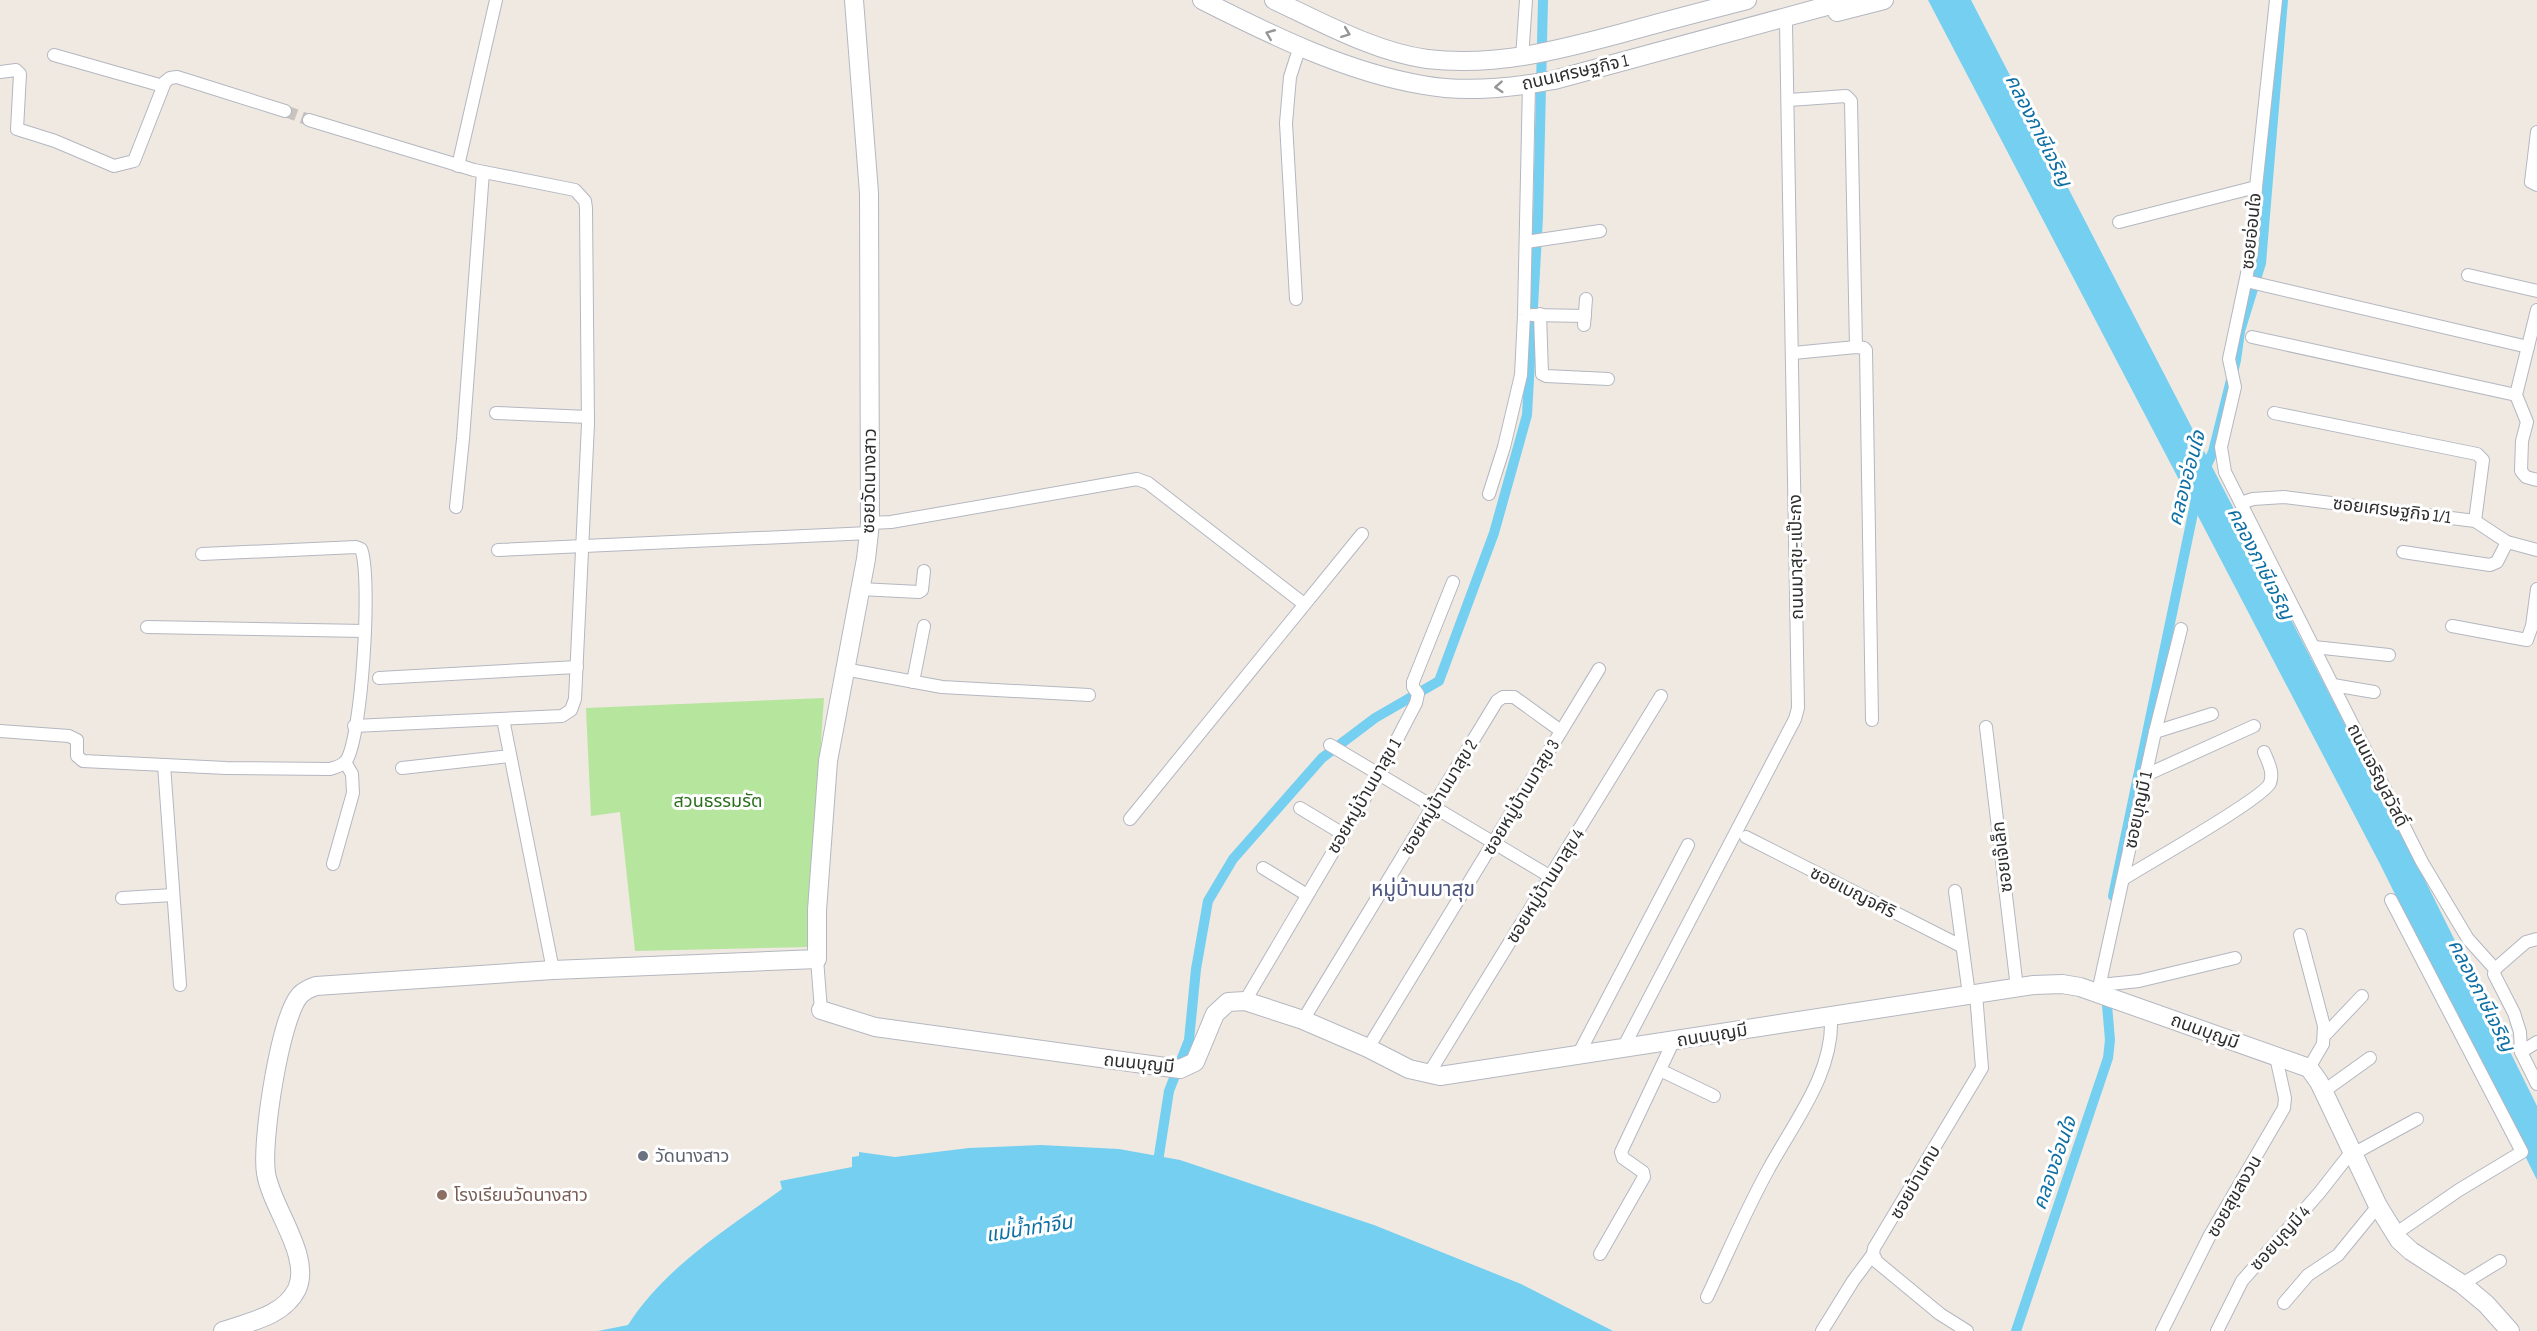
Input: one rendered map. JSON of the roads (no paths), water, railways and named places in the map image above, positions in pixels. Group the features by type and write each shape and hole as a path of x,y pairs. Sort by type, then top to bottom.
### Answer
{"street":[{"path":"458,166 496,0"},
{"name":"ซอยวัดนางสาว","path":"817,959 817,910 828,760 869,528 869,193 854,0"},
{"name":"ถนนเศรษฐกิจ 1","path":"1202,0 1262,30 1350,65 1424,86 1472,89 1554,80 1849,0"},
{"name":"ถนนเศรษฐกิจ 1","path":"1274,0 1335,29 1394,51 1423,58 1470,62 1522,58 1548,53 1715,4 1747,0"},
{"path":"1522,58 1526,0"},
{"path":"1554,80 1884,0"},
{"name":"ซอยอ่อนใจ","path":"2222,459 2221,447 2234,394 2231,341 2252,282 2256,187 2276,0"},
{"name":"ถนนมาสุข-แป๊ะกง","path":"1623,1048 1795,719 1798,708 1786,24"},
{"path":"1296,299 1286,123 1290,77 1300,46"},
{"path":"54,56 163,86"},
{"path":"0,72 16,70 20,74 17,129 55,141 114,166 134,161 163,86 170,78 177,77 285,111"},
{"path":"1489,494 1504,447 1521,375 1529,84"},
{"path":"1789,100 1846,96 1851,101 1856,347"},
{"path":"309,120 458,166 575,190 585,201 588,417 575,699 571,711 562,716 354,726"},
{"path":"2537,132 2531,170 2531,182 2537,185"},
{"path":"456,507 464,439 483,172"},
{"path":"2119,222 2256,187"},
{"path":"1526,242 1600,231"},
{"path":"2468,275 2537,291"},
{"path":"2252,282 2528,347"},
{"path":"1524,315 1540,314 1584,321 1586,299"},
{"path":"2537,310 2516,395 2527,422 2522,441 2521,471 2526,477 2537,480"},
{"path":"1540,314 1542,374 1608,379"},
{"path":"2252,337 2516,395"},
{"path":"1792,353 1856,347 1866,350 1872,720"},
{"path":"496,413 588,417"},
{"path":"2274,413 2481,455 2483,460 2475,521"},
{"name":"ถนนเจริญสวัสดิ์","path":"2222,459 2225,472 2422,862 2468,939 2496,969 2494,974 2514,1013 2520,1032 2521,1052 2534,1070 2537,1084"},
{"path":"498,550 582,547 869,528 891,522 1137,479 1148,483 1304,604"},
{"name":"ซอยเศรษฐกิจ 1/1","path":"2241,503 2253,499 2284,497 2475,521 2507,542 2537,550"},
{"path":"1130,819 1362,534"},
{"path":"2403,552 2490,565 2497,562 2507,542"},
{"path":"0,731 69,736 77,740 77,756 83,762 330,769 345,762 349,755 365,651 361,549 356,547 202,554"},
{"path":"860,589 919,592 922,590 924,571"},
{"name":"ซอยหมู่บ้านมาสุข 1","path":"1245,1001 1379,774 1418,698 1413,682 1453,582"},
{"path":"2452,626 2527,640 2532,626 2537,589"},
{"path":"912,682 924,626"},
{"path":"147,627 365,631"},
{"name":"ซอยบุญมี 1","path":"2099,988 2155,732 2181,629"},
{"path":"2314,646 2388,655"},
{"path":"379,678 576,667"},
{"path":"844,669 942,687 1089,695"},
{"name":"ซอยหมู่บ้านมาสุข 3","path":"1368,1048 1599,669"},
{"path":"2333,685 2374,692"},
{"name":"ซอยหมู่บ้านมาสุข 4","path":"1428,1075 1661,696"},
{"name":"ซอยหมู่บ้านมาสุข 2","path":"1303,1020 1497,701 1503,697 1514,697 1561,731"},
{"path":"2155,732 2212,714"},
{"path":"503,719 553,970"},
{"path":"2146,775 2254,726"},
{"name":"ซอยเจ๊เล็ก","path":"1986,727 2017,988"},
{"path":"1330,745 1551,877"},
{"path":"2123,879 2267,788 2272,773 2264,752"},
{"path":"402,768 510,756"},
{"path":"333,864 353,793 352,774 345,762"},
{"path":"164,765 180,985"},
{"path":"1300,808 1343,834"},
{"name":"ซอยเบญจศิริ","path":"1746,837 1961,946"},
{"path":"1578,1055 1688,845"},
{"path":"1263,868 1307,895"},
{"path":"1955,891 1961,946 1972,995"},
{"path":"122,898 173,895"},
{"path":"2391,900 2522,1152 2459,1190 2395,1234"},
{"path":"2300,935 2324,1026 2324,1036 2319,1053 2309,1068 2324,1091 2378,1206 2395,1234 2411,1251 2462,1284 2510,1331"},
{"path":"2496,969 2526,942 2537,939"},
{"path":"2099,988 2235,958"},
{"path":"223,1331 275,1312 292,1297 300,1279 297,1254 266,1174 265,1143 277,1063 296,1002 307,989 316,986 553,970 817,959 821,1010"},
{"name":"ถนนบุญมี","path":"821,1010 875,1027 1175,1069 1195,1062 1220,1007 1227,1002 1245,1001 1303,1020 1368,1048 1409,1069 1428,1075 1452,1076 2017,988 2062,984 2099,988 2309,1068"},
{"name":"ซอยบ้านกบ","path":"1822,1331 1873,1254 1874,1248 1982,1068 1972,995"},
{"path":"2324,1036 2362,996"},
{"path":"1707,1297 1767,1172 1813,1091 1832,1036 1830,1017"},
{"path":"1600,1254 1644,1177 1638,1168 1623,1158 1621,1152 1674,1041"},
{"path":"2521,1052 2537,1042"},
{"name":"ซอยสุขสงวน","path":"2162,1331 2210,1235 2284,1108 2285,1098 2276,1057"},
{"path":"2324,1091 2370,1058"},
{"path":"1660,1070 1714,1096"},
{"path":"2353,1152 2417,1119"},
{"name":"ซอยบุญมี 4","path":"2217,1331 2242,1281 2353,1152"},
{"path":"2284,1303 2308,1275 2338,1255 2378,1206"},
{"path":"1873,1254 1877,1262 1940,1314 1967,1331"},
{"path":"2462,1284 2500,1261"}],"water":[{"name":"คลองภาษีเจริญ","path":"1928,0 1971,0 2410,850 2537,1106 2537,1180 2380,864"},
{"name":"แม่น้ำท่าจีน","path":"1041,1145 1119,1149 1180,1160 1374,1225 1521,1284 1613,1331 598,1331 628,1325 643,1304 678,1267 719,1234 782,1189 780,1181 852,1167 852,1157 859,1156 859,1152 895,1157 969,1148"}],"waterway":[{"path":"1157,1168 1169,1091 1189,1040 1196,969 1208,901 1233,859 1322,758 1375,718 1439,681 1494,533 1527,415 1538,217 1543,0"},
{"name":"คลองอ่อนใจ","path":"2203,473 2213,452 2236,360 2240,331 2261,263 2283,0"},
{"name":"คลองอ่อนใจ","path":"2113,896 2197,494"},
{"name":"คลองอ่อนใจ","path":"2016,1331 2108,1058 2110,1040 2107,1005"}],"tunnel":[{"path":"285,111 309,120"}],"place":[{"name":"วัดนางสาว","path":"643,1156"},
{"name":"โรงเรียนวัดนางสาว","path":"442,1195"}],"district":[{"name":"หมู่บ้านมาสุข","path":"1423,889"}],"park label":[{"name":"สวนธรรมรัต","path":"718,801"}]}
